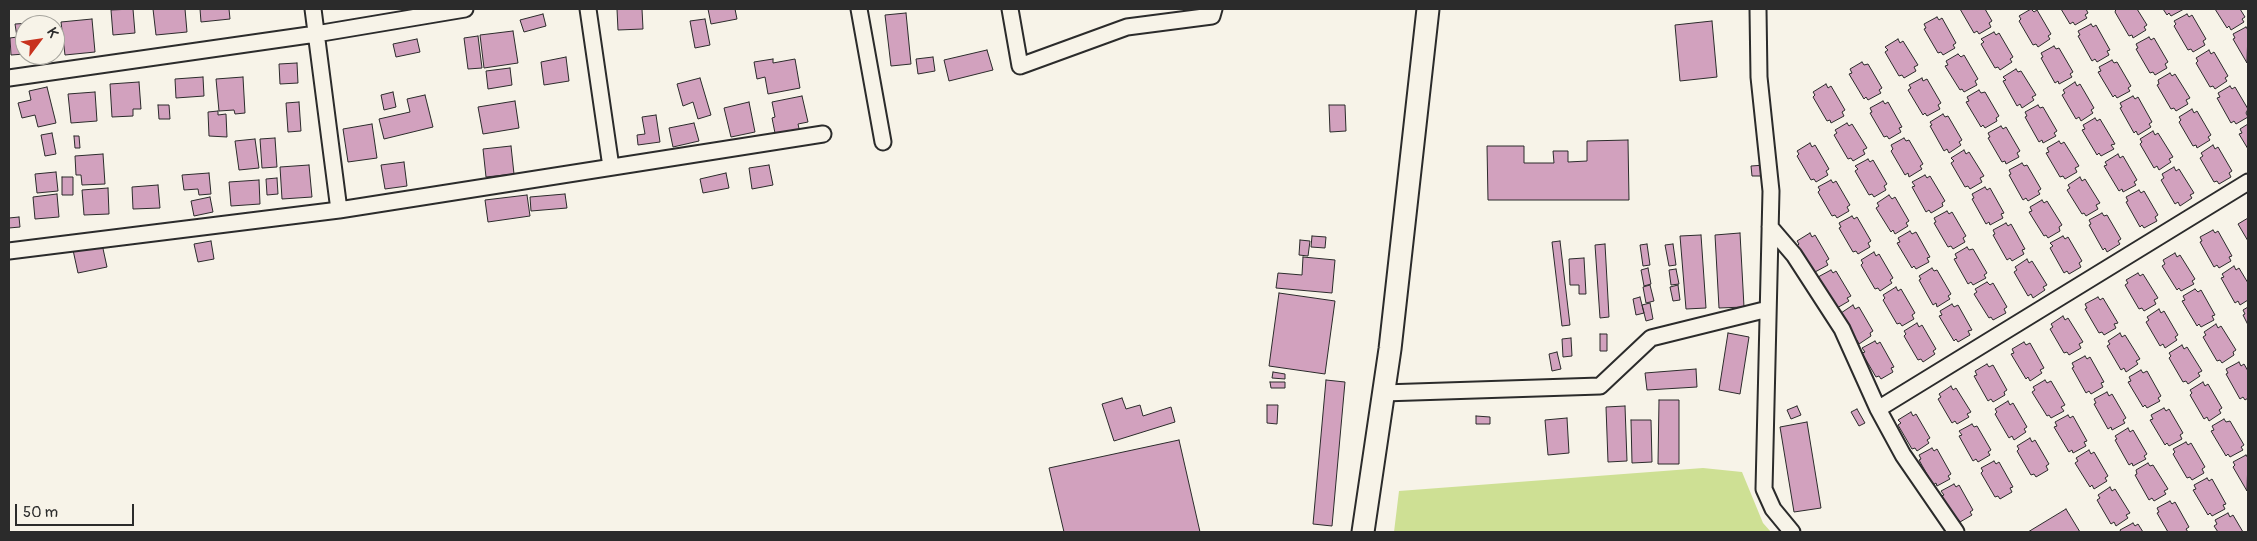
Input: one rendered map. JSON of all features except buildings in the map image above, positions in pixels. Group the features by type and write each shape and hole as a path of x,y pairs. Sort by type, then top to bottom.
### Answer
{"main road":[{"path":"1363,532 1383,393 1428,9"}],"street":[{"path":"313,9 339,210"},
{"path":"9,78 316,34 465,9"},
{"path":"588,9 611,167"},
{"path":"859,9 883,142"},
{"path":"1010,9 1020,66 1127,27 1212,16 1214,9"},
{"path":"1758,9 1760,77 1771,191 1764,488 1773,509 1792,532"},
{"path":"9,251 339,210 823,134"},
{"path":"1878,409 2248,182"},
{"path":"1770,227 1794,254 1842,329 1878,409 1903,455 1956,532"},
{"path":"1383,393 1600,386 1652,338 1768,309"}],"green space":[{"path":"1703,468 1742,472 1763,523 1771,532 1394,532 1399,491"}]}
